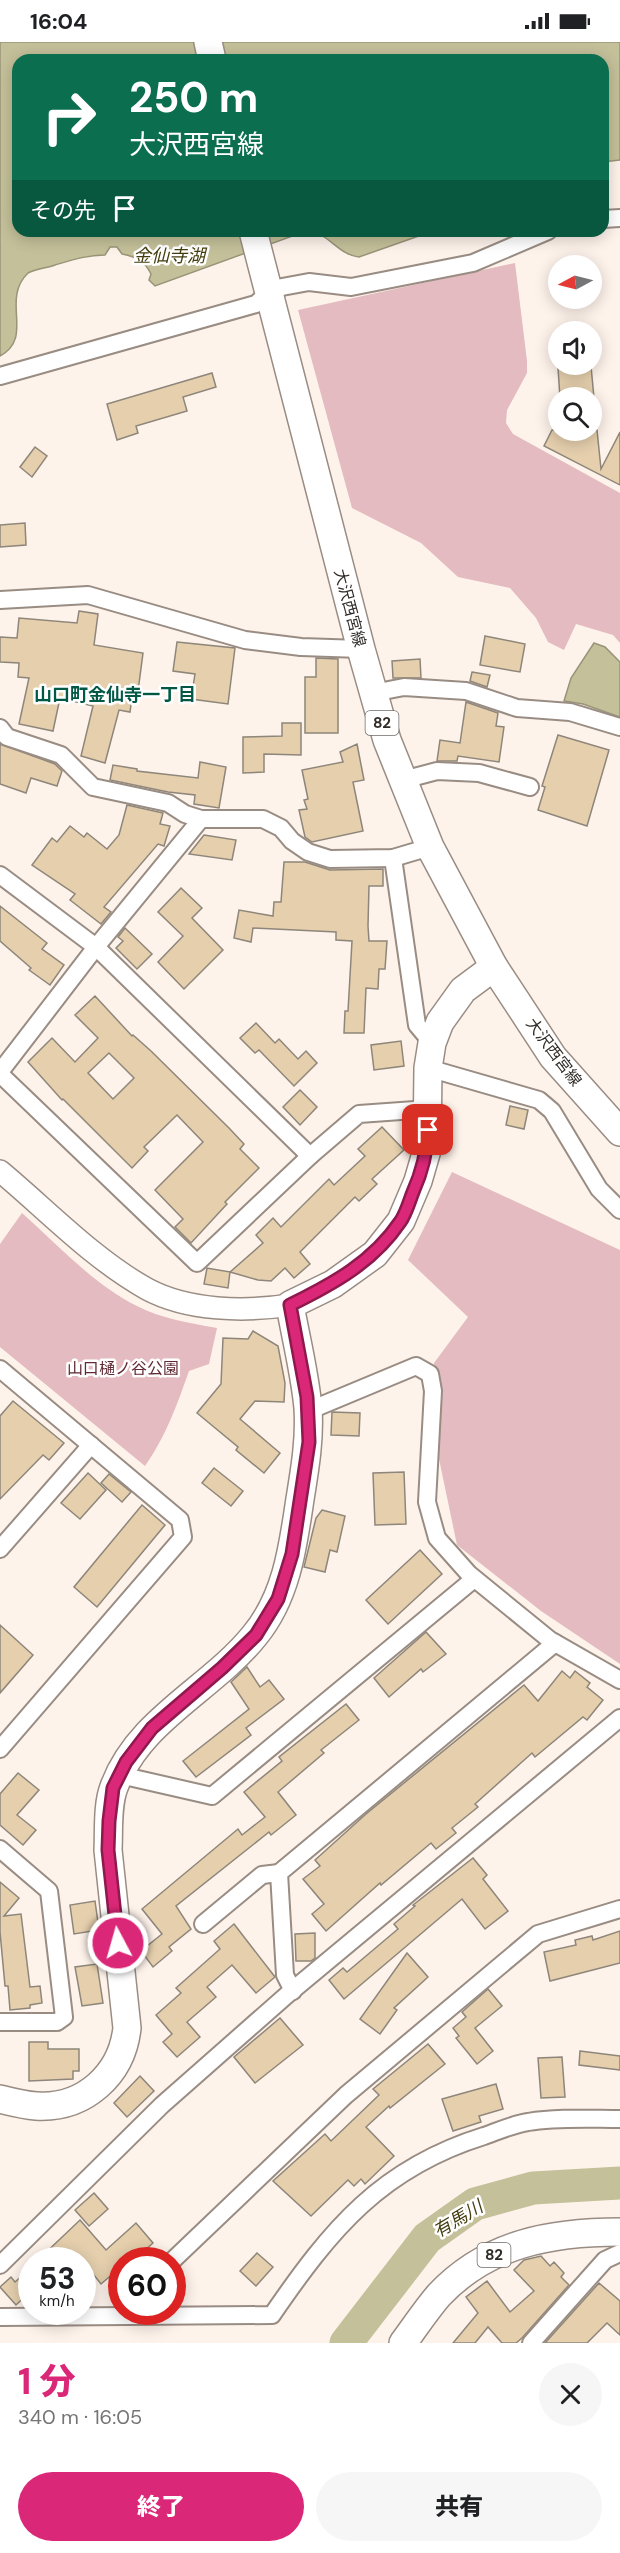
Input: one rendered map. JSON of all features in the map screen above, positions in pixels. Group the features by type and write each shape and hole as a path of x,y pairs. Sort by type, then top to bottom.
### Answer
{"main road":[{"name":"大沢西宮線","path":"254,237 267,294 360,649 387,740 430,847 494,967 554,1057 620,1132"},
{"path":"0,2098 36,2106 68,2103 102,2084 122,2054 128,2028 108,1850 113,1788 126,1762 152,1728 222,1668 256,1635 278,1599 294,1542 309,1442 308,1411 290,1305 333,1284 375,1254 401,1221 418,1181 427,1150 430,1055 440,1022 463,990 494,967"},
{"name":"82","path":"403,2343 439,2296 457,2279 490,2257 526,2242 551,2236 577,2232 620,2232"}],"street":[{"path":"0,376 256,304 267,294 282,287 309,282 351,287 473,263 534,237"},
{"path":"0,600 88,595 245,640 301,648 360,649"},
{"path":"374,693 404,687 466,691 518,708 570,712 620,727"},
{"path":"0,728 7,737 61,755 93,787 168,803 184,814 201,819 262,819 280,828 292,841 308,852 330,860 393,858 430,847"},
{"path":"403,780 437,771 479,773 530,787"},
{"path":"201,819 96,947 0,1073 197,1263 310,1156 359,1114 429,1109"},
{"path":"393,858 417,1025 430,1055 539,1100 552,1111 599,1189 620,1210"},
{"path":"0,875 96,947 310,1156"},
{"path":"0,1171 100,1259 148,1290 191,1304 264,1309 290,1305"},
{"path":"308,1411 416,1366 430,1374 433,1391 427,1502 437,1538 474,1579 555,1643 620,1680"},
{"path":"0,1369 180,1520 183,1537 0,1749"},
{"path":"0,1549 91,1445"},
{"path":"120,1775 212,1796 474,1579"},
{"path":"203,1924 262,1875 279,1873 555,1643"},
{"path":"0,2265 162,2105 292,1991 620,1718"},
{"path":"0,1849 49,1891 64,2017 57,2022 0,2022"},
{"path":"279,1873 285,1975 292,1991"},
{"path":"186,2248 346,2095 538,1934 620,1909"},
{"path":"186,2314 272,2315 331,2235 366,2199 407,2169 456,2145 528,2122 620,2119"},
{"path":"531,2343 606,2260 620,2253"},
{"path":"0,2317 108,2314"}],"green space":[{"path":"515,263 527,373 507,410 506,423 513,434 620,493 620,643 613,635 576,624 564,650 548,642 536,618 510,588 458,577 421,543 352,508 298,310"},
{"path":"452,1172 620,1250 620,1664 541,1611 457,1545 439,1459 434,1363 468,1317 408,1260"},
{"name":"山口樋ノ谷公園","path":"22,1213 91,1276 121,1297 156,1314 217,1328 209,1364 189,1371 165,1432 145,1466 0,1347 0,1244"}],"water":[{"name":"金仙寺湖","path":"0,42 620,42 620,160 609,161 609,54 12,54 12,237 290,237 155,286 149,280 151,274 146,265 136,258 122,254 117,247 110,247 105,255 80,258 28,273 20,284 17,295 15,339 10,348 0,356"},
{"path":"324,237 416,237 359,257 346,253"},
{"path":"594,643 605,647 620,662 620,717 583,704 564,701 571,678"}],"building":[{"path":"212,373 216,387 183,397 187,411 136,426 138,433 117,440 107,404"},
{"path":"558,375 592,375 593,387 559,387"},
{"path":"620,432 620,485 544,446 548,438 548,441 598,441 601,469"},
{"path":"35,447 47,456 32,477 20,467"},
{"path":"25,523 26,545 0,547 0,525"},
{"path":"79,611 98,614 94,645 143,653 138,691 133,690 130,712 119,710 105,763 81,756 93,706 60,698 53,731 19,724 29,678 18,677 19,663 0,662 0,637 17,638 19,618 77,623"},
{"path":"485,636 525,644 520,672 480,665"},
{"path":"177,642 235,648 228,704 191,699 195,674 173,671"},
{"path":"316,658 338,659 338,733 305,733 305,677 316,677"},
{"path":"420,659 421,678 393,678 392,661"},
{"path":"472,672 490,675 487,687 470,681"},
{"path":"466,702 498,713 496,726 504,727 499,762 458,756 457,761 437,761 440,740 460,743"},
{"path":"282,723 301,723 301,755 264,754 264,772 243,773 243,737 282,736"},
{"path":"558,735 609,750 587,826 538,810 545,787 542,786"},
{"path":"0,744 55,764 62,771 57,786 31,778 26,793 0,784"},
{"path":"357,744 364,780 353,782 363,831 312,842 305,837 299,810 307,809 304,800 308,799 302,770 343,762 340,752"},
{"path":"200,762 226,767 219,808 194,804 195,795 110,780 113,765 137,769 137,771 198,778"},
{"path":"127,805 163,813 160,824 170,826 164,846 158,844 104,907 111,912 101,924 70,900 75,894 32,865 52,838 57,842 70,826 84,837 87,833 107,849 119,835"},
{"path":"204,835 236,840 232,860 189,854"},
{"path":"284,862 305,862 330,870 383,869 383,886 369,886 368,926 369,941 387,941 385,969 379,969 378,989 366,988 364,1033 344,1033 345,1011 348,1011 352,941 336,940 336,932 253,928 251,942 234,938 239,910 273,916 274,902 281,902"},
{"path":"181,888 202,908 192,918 223,950 184,989 158,962 183,936 158,912"},
{"path":"0,906 47,943 42,949 64,965 50,985 29,970 31,968 0,941"},
{"path":"125,928 152,954 137,969 116,948 123,941 118,937"},
{"path":"95,996 132,1036 151,1051 229,1128 244,1144 240,1149 259,1168 225,1202 227,1204 191,1243 175,1227 183,1219 155,1190 203,1142 177,1115 144,1147 148,1151 132,1168 62,1100 28,1062 52,1038 75,1062 98,1038 75,1015","holes":["109,1053 134,1078 113,1099 88,1073"]},
{"path":"256,1023 275,1043 279,1039 298,1059 306,1051 317,1063 294,1086 259,1050 255,1053 240,1038"},
{"path":"401,1041 404,1066 374,1070 371,1045"},
{"path":"300,1090 317,1107 300,1125 283,1107"},
{"path":"510,1106 528,1110 524,1129 506,1125"},
{"path":"382,1127 404,1150 372,1179 377,1184 359,1201 355,1197 300,1252 310,1264 294,1278 285,1268 271,1281 258,1280 230,1272 263,1243 256,1235 273,1218 281,1227 329,1179 334,1185 365,1156 358,1149"},
{"path":"207,1268 230,1272 228,1288 204,1284"},
{"path":"253,1331 278,1346 285,1383 284,1402 255,1401 240,1419 280,1453 264,1473 236,1450 238,1447 197,1413 221,1384 223,1338 248,1339"},
{"path":"13,1401 64,1443 49,1460 43,1455 0,1499 0,1416"},
{"path":"332,1412 360,1413 359,1436 331,1435"},
{"path":"214,1468 243,1491 231,1506 202,1483"},
{"path":"404,1472 406,1524 375,1525 373,1473"},
{"path":"88,1473 106,1490 80,1519 61,1503"},
{"path":"109,1474 131,1492 122,1502 101,1483"},
{"path":"142,1505 165,1525 97,1607 74,1587"},
{"path":"322,1510 345,1516 337,1552 330,1550 325,1572 304,1567 316,1518"},
{"path":"420,1550 442,1574 388,1624 366,1600"},
{"path":"0,1625 33,1655 0,1693"},
{"path":"426,1632 446,1654 423,1672 421,1669 389,1697 374,1678"},
{"path":"247,1667 260,1687 269,1680 284,1699 246,1728 251,1735 196,1777 183,1761 249,1709 231,1682"},
{"path":"562,1671 570,1678 575,1671 590,1683 587,1687 603,1700 587,1720 583,1717 535,1757 532,1753 475,1804 478,1807 452,1828 456,1833 436,1849 431,1843 381,1885 380,1883 326,1931 312,1914 324,1904 303,1879 320,1866 315,1860 366,1814 524,1685 538,1701"},
{"path":"346,1704 359,1720 321,1750 324,1753 278,1792 296,1815 271,1835 269,1832 176,1906 191,1929 169,1947 172,1951 153,1967 141,1951 162,1934 142,1909 238,1829 242,1835 265,1817 244,1792 282,1761 279,1757"},
{"path":"18,1773 39,1790 17,1815 36,1830 23,1845 0,1825 0,1794"},
{"path":"473,1858 487,1875 483,1879 508,1911 485,1929 462,1899 344,1999 329,1980 343,1968 347,1972 398,1929 394,1924 415,1906 413,1905"},
{"path":"0,1882 19,1898 4,1916 21,1914 30,1987 40,1986 42,2003 30,2005 30,2008 10,2010 8,1986 5,1986 0,1932"},
{"path":"95,1901 99,1930 74,1934 70,1905"},
{"path":"234,1924 275,1977 256,1993 232,1965 207,1987 216,1997 187,2022 200,2037 177,2057 163,2042 172,2034 156,2015 181,1993 176,1988 220,1949 214,1941"},
{"path":"620,1931 620,1963 550,1981 544,1952 576,1945 575,1940 592,1936 593,1940"},
{"path":"315,1933 315,1958 311,1961 296,1961 295,1934"},
{"path":"407,1953 428,1977 394,2008 397,2010 380,2034 360,2019"},
{"path":"97,1964 103,2003 82,2006 75,1967"},
{"path":"488,1989 502,2006 475,2028 493,2051 477,2064 456,2038 459,2036 453,2028 466,2017 462,2012"},
{"path":"280,2018 303,2045 255,2083 234,2057"},
{"path":"29,2042 48,2042 48,2049 79,2049 79,2071 73,2071 73,2079 29,2081"},
{"path":"428,2044 445,2064 390,2108 389,2106 366,2127 394,2156 365,2184 361,2179 354,2186 348,2180 311,2216 273,2181 325,2134 331,2141 379,2095 373,2089"},
{"path":"580,2051 620,2056 620,2070 579,2065"},
{"path":"562,2057 565,2097 541,2098 538,2058"},
{"path":"140,2076 154,2091 127,2117 114,2103"},
{"path":"496,2084 503,2109 479,2116 481,2122 453,2131 442,2099"},
{"path":"94,2193 108,2209 89,2226 75,2210"},
{"path":"80,2220 106,2250 108,2248 108,2278 101,2284 96,2278 96,2247 52,2247"},
{"path":"136,2223 153,2243 149,2247 109,2247"},
{"path":"257,2253 273,2267 256,2286 240,2271"},
{"path":"541,2256 550,2266 554,2262 564,2273 561,2277 569,2285 522,2338 516,2343 502,2343 488,2327 475,2343 453,2343 478,2313 466,2297 487,2281 510,2312 534,2291 514,2270 524,2260"},
{"path":"11,2277 15,2282 18,2279 18,2303 16,2305 0,2287"},
{"path":"599,2283 620,2301 620,2335 607,2323 587,2343 545,2343"}],"waterway":[{"name":"有馬川","path":"346,2343 427,2238 475,2204 533,2188 620,2183"}],"district":[{"name":"山口町金仙寺一丁目","path":"115,695"}],"route":[{"path":"118,1943 108,1850 113,1788 126,1762 152,1728 222,1668 256,1635 278,1599 292,1554 309,1442 307,1397 290,1305 333,1284 375,1254 401,1221 418,1181 427,1150 428,1130"}]}
